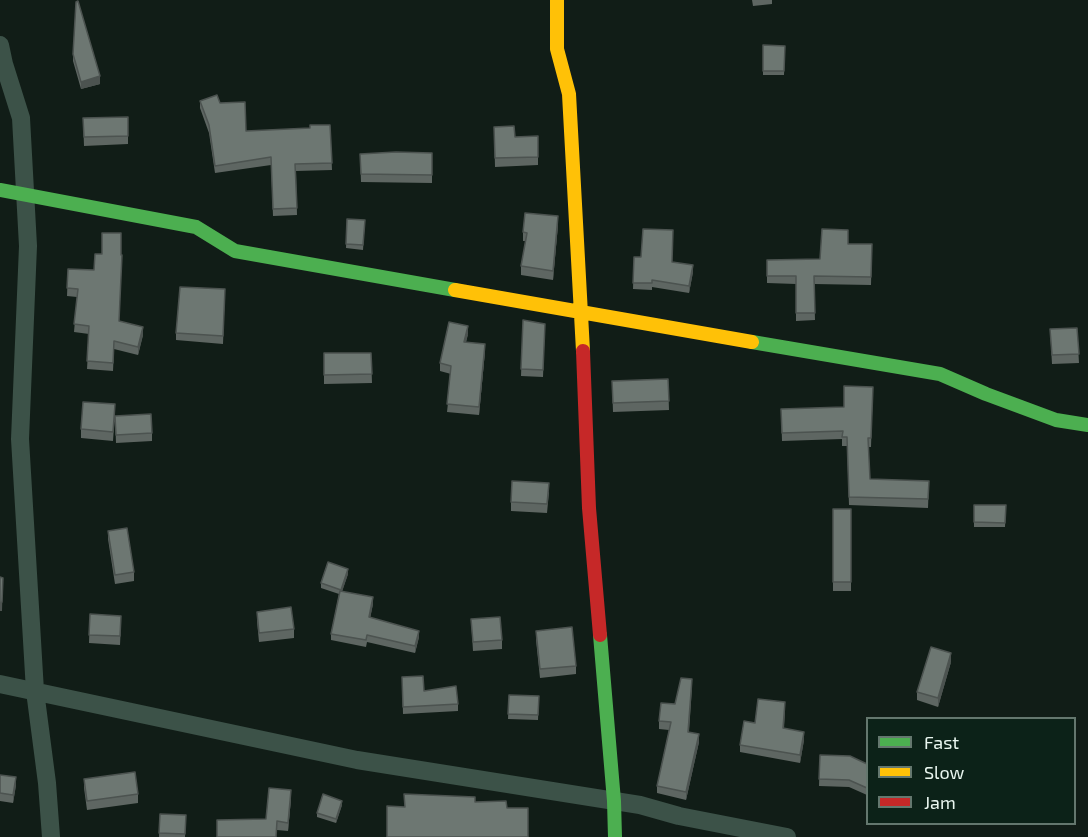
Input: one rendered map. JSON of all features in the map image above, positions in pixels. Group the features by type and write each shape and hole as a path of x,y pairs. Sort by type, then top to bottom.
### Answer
{"street":[{"path":"557,0 557,50 569,94 589,508 614,801 615,837"},
{"path":"0,45 21,118 26,194 28,246 20,440 35,692 47,783 51,837"},
{"path":"0,190 196,227 235,251 940,374 1056,420 1088,425"},
{"path":"0,684 357,760 640,805 679,816 787,837"}],"building":[{"path":"78,1 100,76 81,82 73,54 76,2"},
{"path":"763,45 785,46 784,71 763,71"},
{"path":"217,95 220,103 245,102 246,131 330,125 332,163 295,164 297,208 273,209 271,157 215,166 209,125 200,101"},
{"path":"128,117 128,136 84,137 83,118"},
{"path":"514,126 515,137 538,136 538,157 495,158 494,127"},
{"path":"432,153 432,175 361,174 360,154"},
{"path":"525,213 558,216 553,271 521,266 527,233 523,232"},
{"path":"347,219 365,220 363,245 346,244"},
{"path":"643,229 673,230 672,262 693,265 689,286 652,280 652,283 633,283 634,257 641,257"},
{"path":"822,229 848,230 848,244 872,244 871,277 814,276 815,313 796,313 796,276 767,276 767,260 820,259"},
{"path":"102,233 121,233 119,321 143,327 138,347 114,341 113,363 87,361 89,326 74,324 78,289 67,288 68,269 94,270 95,254 102,254"},
{"path":"180,287 225,289 223,336 176,333"},
{"path":"523,320 545,324 543,370 521,369"},
{"path":"449,322 468,326 464,342 485,344 479,407 447,404 451,366 440,363"},
{"path":"1077,328 1079,354 1052,355 1050,329"},
{"path":"324,353 371,353 372,374 324,375"},
{"path":"668,379 669,401 613,403 612,381"},
{"path":"844,386 873,387 871,438 868,438 870,479 929,481 928,499 849,497 847,437 842,437 843,431 782,433 781,409 844,407"},
{"path":"83,402 115,404 113,432 81,429"},
{"path":"151,414 152,433 116,435 115,416"},
{"path":"512,481 549,483 547,504 511,502"},
{"path":"974,505 1006,505 1005,523 974,522"},
{"path":"833,509 851,509 851,582 833,582"},
{"path":"127,528 134,572 115,575 108,531"},
{"path":"328,562 348,569 341,590 321,583"},
{"path":"0,577 3,578 2,602 0,603"},
{"path":"340,591 373,597 369,617 419,631 415,646 367,635 366,640 331,634"},
{"path":"291,607 294,629 259,633 257,612"},
{"path":"90,614 121,616 120,636 89,635"},
{"path":"500,617 502,640 473,642 471,619"},
{"path":"572,627 576,666 540,669 536,631"},
{"path":"931,647 951,653 938,698 917,692"},
{"path":"423,676 424,691 456,686 458,704 403,707 402,677"},
{"path":"681,678 692,679 688,732 699,734 686,792 657,786 671,722 659,721 661,703 675,704"},
{"path":"509,695 539,696 538,715 508,714"},
{"path":"758,699 785,702 783,728 804,732 800,755 740,745 744,721 755,723"},
{"path":"820,755 850,756 866,764 866,788 849,780 819,779"},
{"path":"135,772 138,794 87,801 84,779"},
{"path":"0,775 16,777 13,795 0,793"},
{"path":"269,788 291,790 288,823 277,821 276,837 217,837 217,820 266,819"},
{"path":"323,794 342,801 336,819 317,813"},
{"path":"404,794 475,797 475,802 506,801 507,808 528,808 528,837 387,837 387,806 405,807"},
{"path":"160,814 186,815 185,834 159,833"}],"traffic: fast":[{"path":"0,190 196,227 235,251 455,290"},
{"path":"752,342 940,374 1056,420 1088,425"},
{"path":"600,635 615,837"}],"traffic: slow":[{"path":"557,0 557,49 569,94 583,351"},
{"path":"455,290 752,342"}],"traffic: jam":[{"path":"583,351 589,508 600,635"}]}
